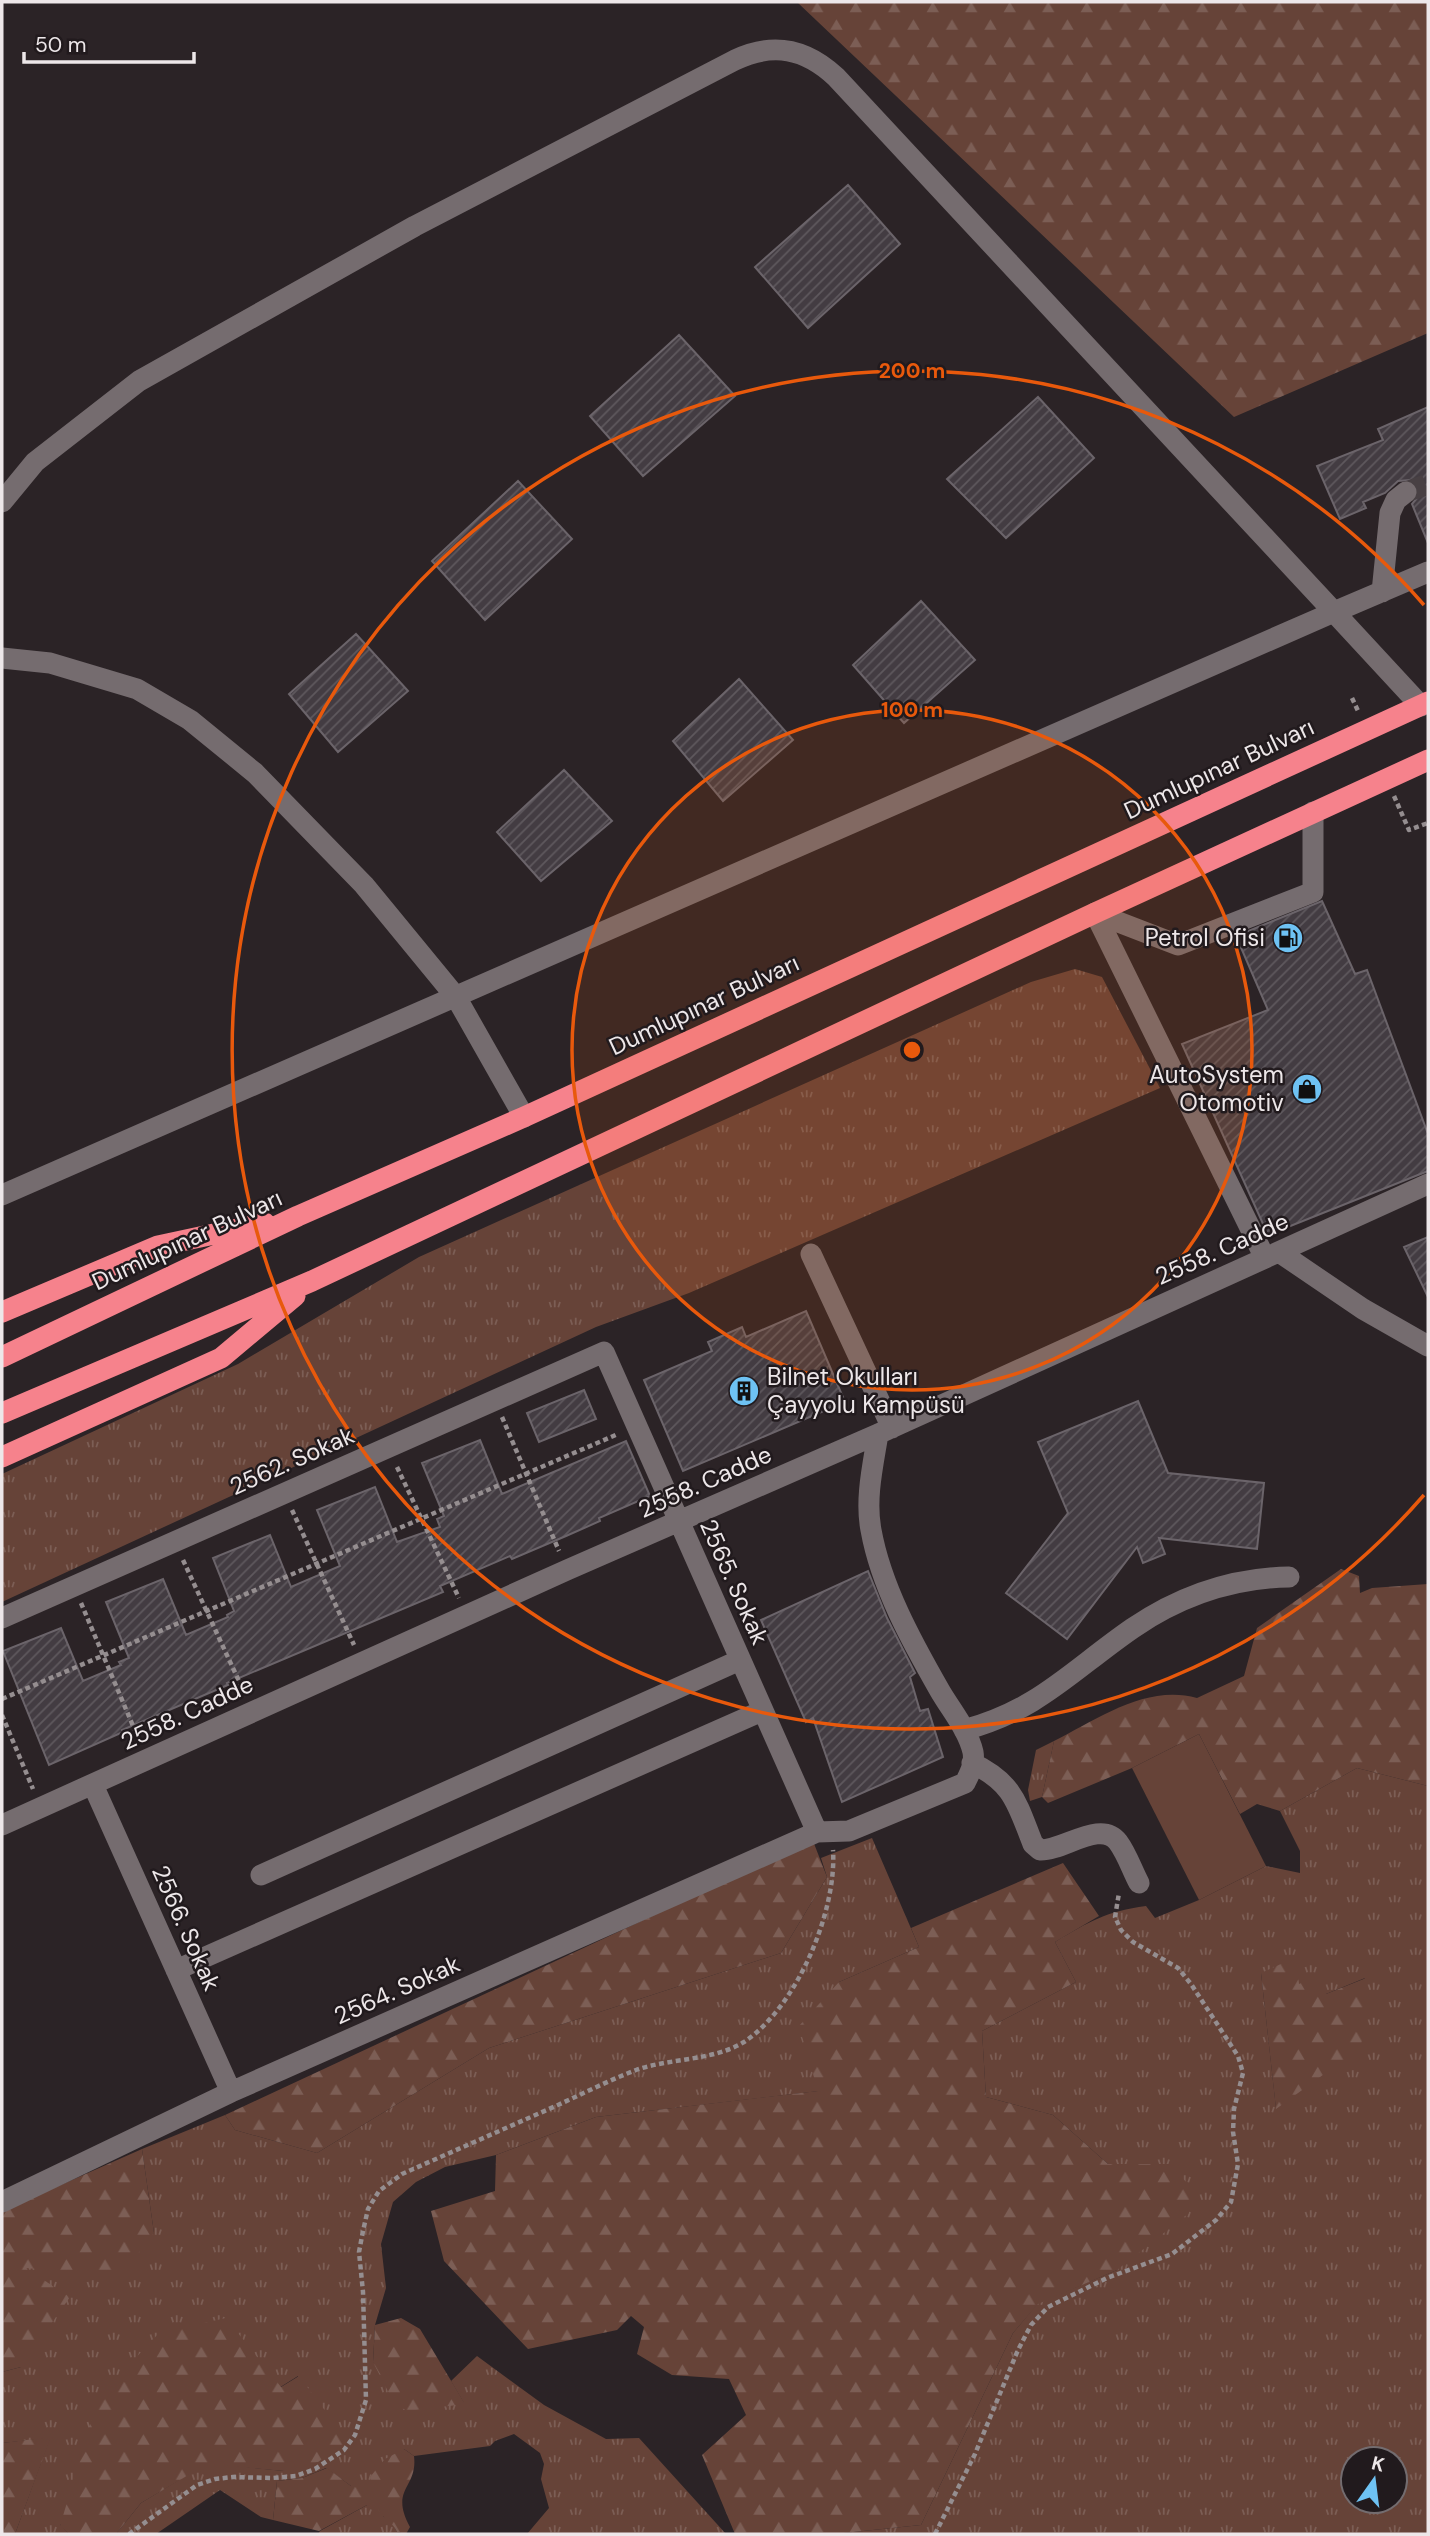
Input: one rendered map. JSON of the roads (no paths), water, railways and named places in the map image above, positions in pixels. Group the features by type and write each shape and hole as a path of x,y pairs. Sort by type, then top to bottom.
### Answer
{"highway":[{"name":"Dumlupınar Bulvarı","path":"4,1357 298,1216 524,1116 1425,704"},
{"path":"9,1410 312,1281 1095,913 1428,760"},
{"path":"2,1312 158,1246 298,1216"},
{"path":"2,1457 221,1358 312,1281"}],"street":[{"path":"2,502 35,462 139,381 415,226 735,60 759,50 773,49 812,58 836,77 1334,612 1425,704"},
{"path":"1382,592 1390,513 1395,500 1406,492"},
{"path":"2,1195 1428,572"},
{"path":"2,658 50,663 137,689 190,720 255,773 363,885 456,997 524,1116"},
{"path":"1095,913 1178,945 1312,891 1313,812"},
{"path":"1095,913 1272,1255 1428,1346"},
{"name":"2558. Cadde","path":"2,1825 466,1615 885,1431 1428,1184"},
{"path":"811,1254 885,1431 869,1515 876,1551 904,1623 964,1730 973,1753 972,1763 992,1772 1009,1788 1033,1844 1040,1850 1049,1851 1098,1833 1109,1834 1117,1841 1139,1882"},
{"name":"2562. Sokak","path":"2,1618 604,1352"},
{"name":"2565. Sokak","path":"604,1352 762,1711 824,1832"},
{"path":"964,1730 997,1720 1042,1698 1135,1627 1181,1601 1222,1585 1289,1577"},
{"path":"261,1875 740,1660"},
{"path":"176,1970 762,1711"},
{"name":"2564. Sokak","path":"2,2202 231,2092 824,1832 849,1831 965,1783 972,1770 972,1763"},
{"name":"2566. Sokak","path":"93,1785 231,2092"}],"tunnel":[{"path":"1406,492 1428,484"}],"place":[{"name":"Petrol Ofisi","path":"1288,938"},
{"name":"AutoSystem Otomotiv","path":"1307,1089"},
{"name":"Bilnet Okulları Çayyolu Kampüsü","path":"744,1391"}]}
